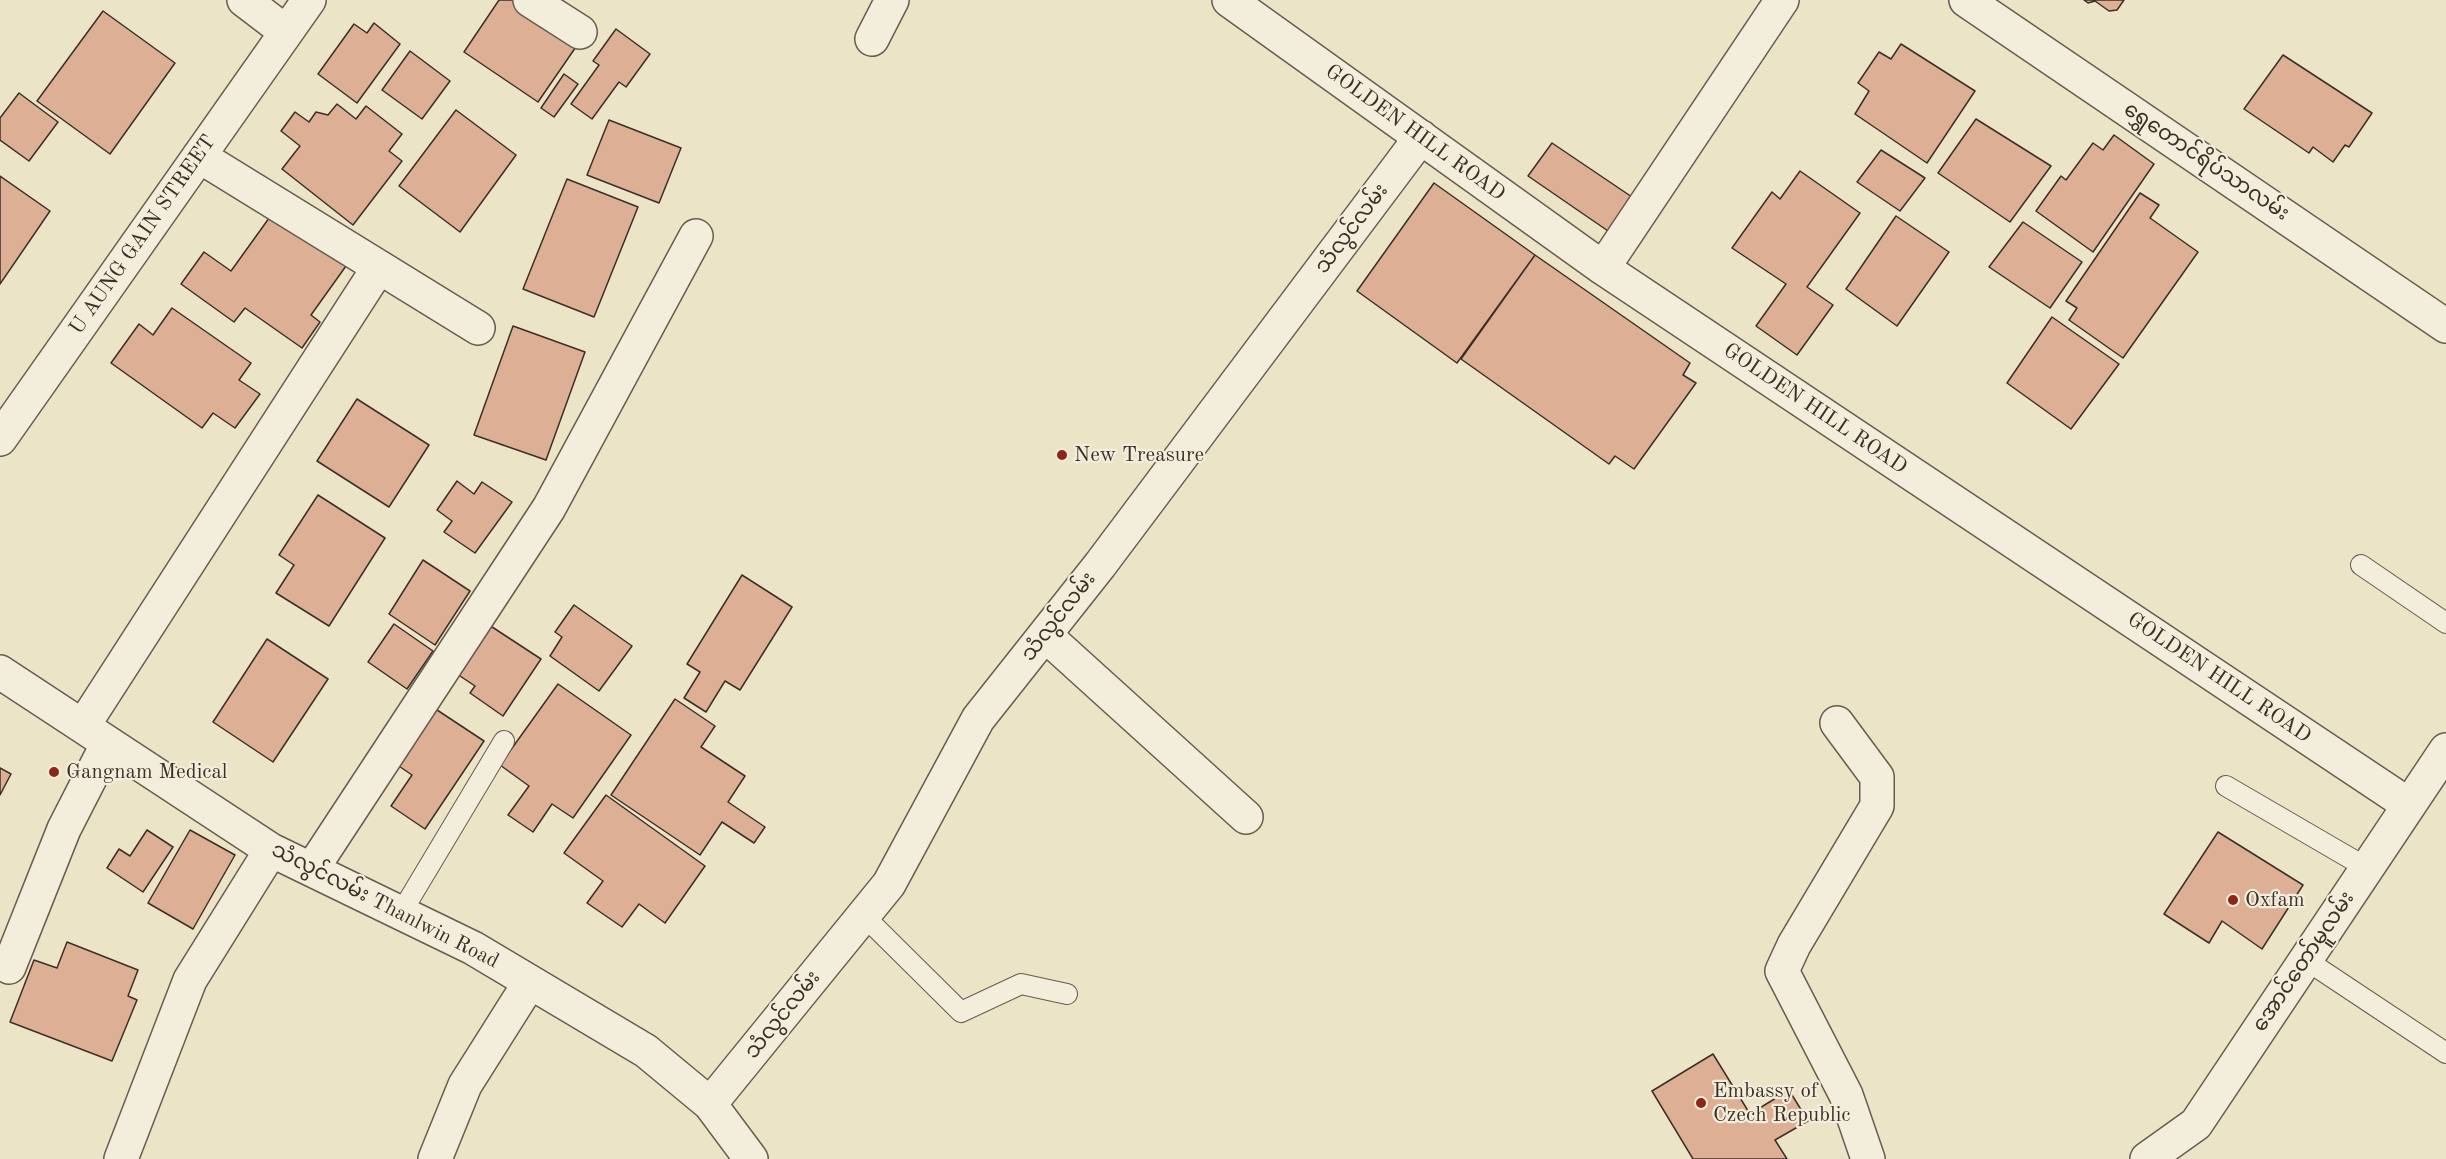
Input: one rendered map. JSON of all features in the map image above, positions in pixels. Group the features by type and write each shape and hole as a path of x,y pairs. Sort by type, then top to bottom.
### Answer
{"street":[{"path":"244,0 286,32"},
{"name":"U AUNG GAIN STREET","path":"0,439 309,0"},
{"path":"530,0 580,32"},
{"path":"872,39 892,0"},
{"name":"GOLDEN HILL ROAD","path":"1229,0 1604,268 2409,805"},
{"path":"1604,268 1782,0"},
{"name":"ရွှေတောင်ရိပ်သာလမ်း","path":"1966,0 2446,326"},
{"name":"သံလွင်လမ်း","path":"710,1104 889,884 978,718 1045,635 1421,137"},
{"path":"199,156 478,328"},
{"path":"312,869 549,508 696,236"},
{"path":"9,967 64,829 96,735 379,267"},
{"path":"1045,635 1246,817"},
{"name":"သံလွင်လမ်း Thanlwin Road","path":"0,672 271,850 473,948 646,1051 710,1104 751,1159"},
{"path":"1837,723 1877,777 1877,806 1794,945 1782,971 1846,1095 1868,1159"},
{"name":"အောင်တော်မူလမ်း","path":"2147,1159 2196,1124 2446,750"},
{"path":"121,1159 190,980 271,850"},
{"path":"435,1159 465,1085 530,982"}],"lane":[{"path":"2361,565 2446,622"},
{"path":"402,913 504,741"},
{"path":"2226,786 2367,868"},
{"path":"864,916 961,1012 1021,984 1067,994"},
{"path":"2306,960 2446,1053"}],"building":[{"path":"499,0 520,0 580,41 538,102 464,52"},
{"path":"2084,0 2124,0 2117,10 2109,11 2095,1 2088,3"},
{"path":"103,11 175,63 110,154 37,101"},
{"path":"374,23 400,44 357,103 318,74 354,24 367,33"},
{"path":"616,29 650,54 626,87 619,82 592,119 571,104 599,65 593,61"},
{"path":"1901,44 1975,91 1927,163 1855,114 1869,91 1858,83 1879,52 1891,59"},
{"path":"410,51 450,81 422,119 382,90"},
{"path":"2283,55 2372,113 2349,147 2345,145 2333,162 2313,147 2309,153 2244,109"},
{"path":"564,74 578,84 554,117 541,108"},
{"path":"19,93 58,122 29,161 0,140 0,118"},
{"path":"337,104 356,119 366,106 402,134 389,151 402,161 353,225 282,169 300,146 281,131 295,112 309,122 316,112 328,115"},
{"path":"456,110 516,155 460,232 399,186"},
{"path":"1976,119 2051,166 2010,222 1938,173"},
{"path":"609,120 681,148 659,203 587,175"},
{"path":"2114,135 2154,164 2093,252 2036,211 2061,176 2066,180 2093,143 2103,150"},
{"path":"1552,143 1635,199 1611,233 1528,176"},
{"path":"1881,150 1925,178 1900,211 1857,182"},
{"path":"1800,171 1860,213 1807,287 1833,305 1797,355 1756,326 1786,284 1732,248 1772,192 1780,199"},
{"path":"0,176 50,211 0,284"},
{"path":"567,179 638,207 594,317 523,289"},
{"path":"1434,183 1535,255 1457,363 1357,291"},
{"path":"2140,193 2159,205 2150,218 2198,252 2123,358 2069,320 2077,308 2066,301"},
{"path":"272,214 346,266 311,315 320,322 302,348 245,308 234,322 181,284 204,252 231,271"},
{"path":"1896,216 1949,252 1897,326 1846,289"},
{"path":"2023,222 2082,262 2050,308 1989,267"},
{"path":"1535,255 1690,363 1683,375 1696,383 1634,469 1615,456 1609,464 1461,359"},
{"path":"172,308 251,363 239,380 260,394 235,428 213,413 202,428 111,363 139,324 153,335"},
{"path":"2052,317 2119,364 2071,429 2007,383"},
{"path":"513,326 585,352 546,460 474,435"},
{"path":"357,399 429,445 389,507 317,461"},
{"path":"457,481 474,494 482,482 512,502 475,553 444,532 452,521 437,510"},
{"path":"318,495 385,538 329,626 276,593 294,565 279,555"},
{"path":"423,560 470,591 435,645 389,614"},
{"path":"742,575 792,607 740,690 725,681 706,712 684,698 700,672 687,664"},
{"path":"574,605 632,646 599,691 550,656 562,637 555,632"},
{"path":"486,623 541,659 503,716 470,693 475,686 454,672"},
{"path":"394,624 433,651 407,689 368,662"},
{"path":"267,639 328,679 273,762 213,722"},
{"path":"558,684 631,735 573,818 552,804 533,832 508,815 529,786 500,765"},
{"path":"675,699 715,726 701,747 745,776 728,802 765,827 754,843 722,822 700,855 611,795"},
{"path":"428,704 484,741 425,829 391,806 412,775 390,760"},
{"path":"0,768 11,774 0,795"},
{"path":"606,795 705,866 665,923 639,904 622,927 587,903 603,881 564,853"},
{"path":"147,830 173,847 143,892 107,868 119,849 130,856"},
{"path":"190,830 235,855 193,929 148,903"},
{"name":"Oxfam","path":"2218,832 2303,885 2262,949 2222,921 2209,943 2164,914"},
{"path":"67,942 138,970 128,996 137,1000 112,1061 10,1022 34,960 57,968"},
{"name":"Embassy of Czech Republic","path":"1713,1054 1750,1114 1789,1090 1808,1121 1775,1140 1787,1159 1693,1159 1652,1091"}],"place":[{"name":"New Treasure","path":"1062,455"},
{"name":"Gangnam Medical","path":"54,772"},
{"name":"Oxfam","path":"2233,900"},
{"name":"Embassy of Czech Republic","path":"1701,1103"}]}
